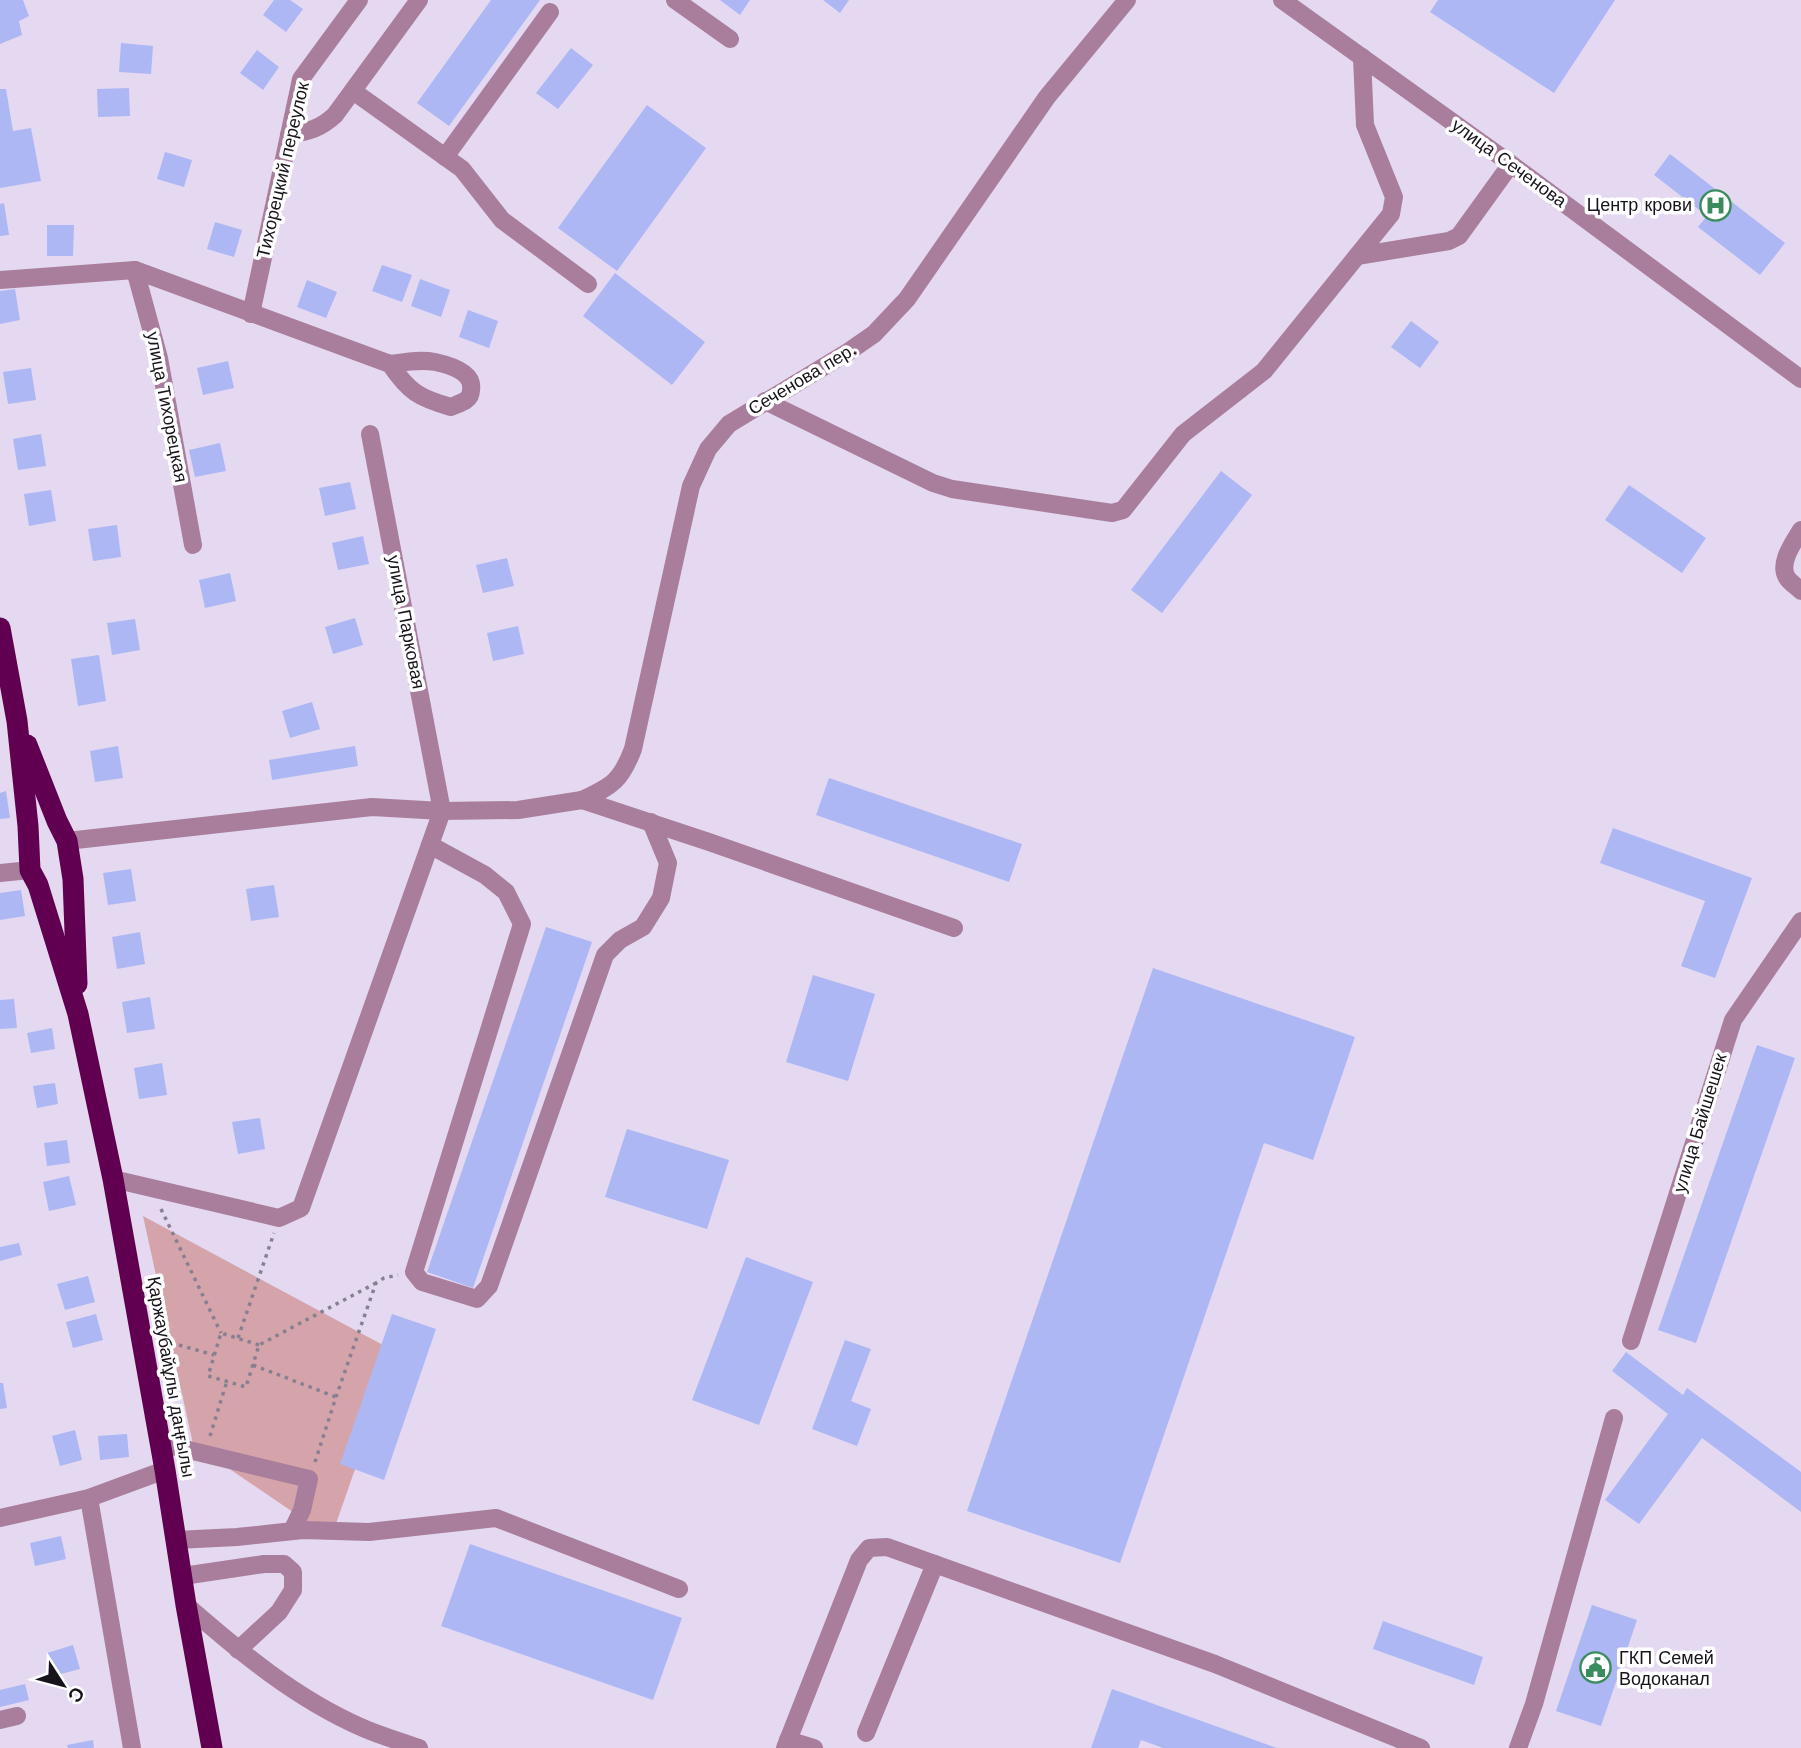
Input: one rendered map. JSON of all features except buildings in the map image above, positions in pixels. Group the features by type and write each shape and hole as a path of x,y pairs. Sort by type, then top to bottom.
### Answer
{"highway":[{"name":"Қаржаубайұлы даңғылы","path":"0,628 17,720 34,878 78,1014 113,1179 212,1748"},
{"name":"Қаржаубайұлы даңғылы","path":"17,720 67,841 73,879 78,1014"},
{"path":"28,826 42,820 57,821"},
{"path":"34,878 54,886 73,879"}],"street":[{"name":"Тихорецкий переулок","path":"250,314 301,79 359,0"},
{"path":"289,135 313,130 335,116 419,0"},
{"path":"675,0 730,39"},
{"name":"Сеченова пер.","path":"582,800 607,788 625,769 633,749 691,486 708,449 729,424 874,334 907,299 1047,97 1127,0"},
{"name":"улица Сеченова","path":"1282,0 1511,164 1801,379"},
{"path":"445,157 550,12"},
{"path":"765,401 942,486 1112,513 1123,510 1183,434 1264,371 1391,214 1394,197 1365,125 1362,57"},
{"path":"354,91 462,169 502,220 588,284"},
{"path":"1357,256 1449,241 1459,236 1511,164"},
{"path":"0,280 135,270 390,364"},
{"name":"улица Тихорецкая","path":"135,270 159,358 193,545"},
{"name":"улица Парковая","path":"370,434 442,811"},
{"path":"1801,530 1783,567 1786,577 1801,591"},
{"path":"67,841 372,807 442,811 518,810 582,800 954,928"},
{"path":"113,1179 279,1218 301,1208 442,811"},
{"path":"430,845 485,875 506,892 522,924 414,1272 422,1282 477,1299 489,1286 605,955 620,940 643,927 661,898 668,863 651,822"},
{"path":"0,873 34,878"},
{"name":"улица Байшешек","path":"1631,1341 1732,1020 1801,921"},
{"path":"1518,1748 1534,1704 1614,1418"},
{"path":"160,1443 309,1479 302,1510 292,1531"},
{"path":"0,1518 89,1499 165,1470"},
{"path":"89,1499 132,1748"},
{"path":"176,1540 303,1530 369,1532 496,1518 680,1589"},
{"path":"814,1748 787,1744 859,1560 869,1548 887,1547 1215,1664 1421,1748"},
{"path":"183,1576 264,1564 284,1564 293,1572 293,1590 279,1612 238,1650"},
{"path":"866,1733 935,1564"},
{"path":"186,1605 238,1650 298,1693 363,1728 419,1748"}],"path":[{"path":"151,1188 221,1333 208,1376 246,1387 259,1345 384,1278 414,1272"},
{"path":"239,1338 279,1218"},
{"path":"309,1479 376,1283"},
{"path":"221,1333 259,1345"},
{"path":"179,1345 214,1355"},
{"path":"253,1366 336,1397"},
{"path":"205,1454 227,1381"}],"shaded area":[{"path":"143,1216 396,1352 331,1538 193,1444"}],"place":[{"name":"Центр крови","path":"1715,205"},
{"name":"ГКП Семей Водоканал","path":"1596,1668"}]}
